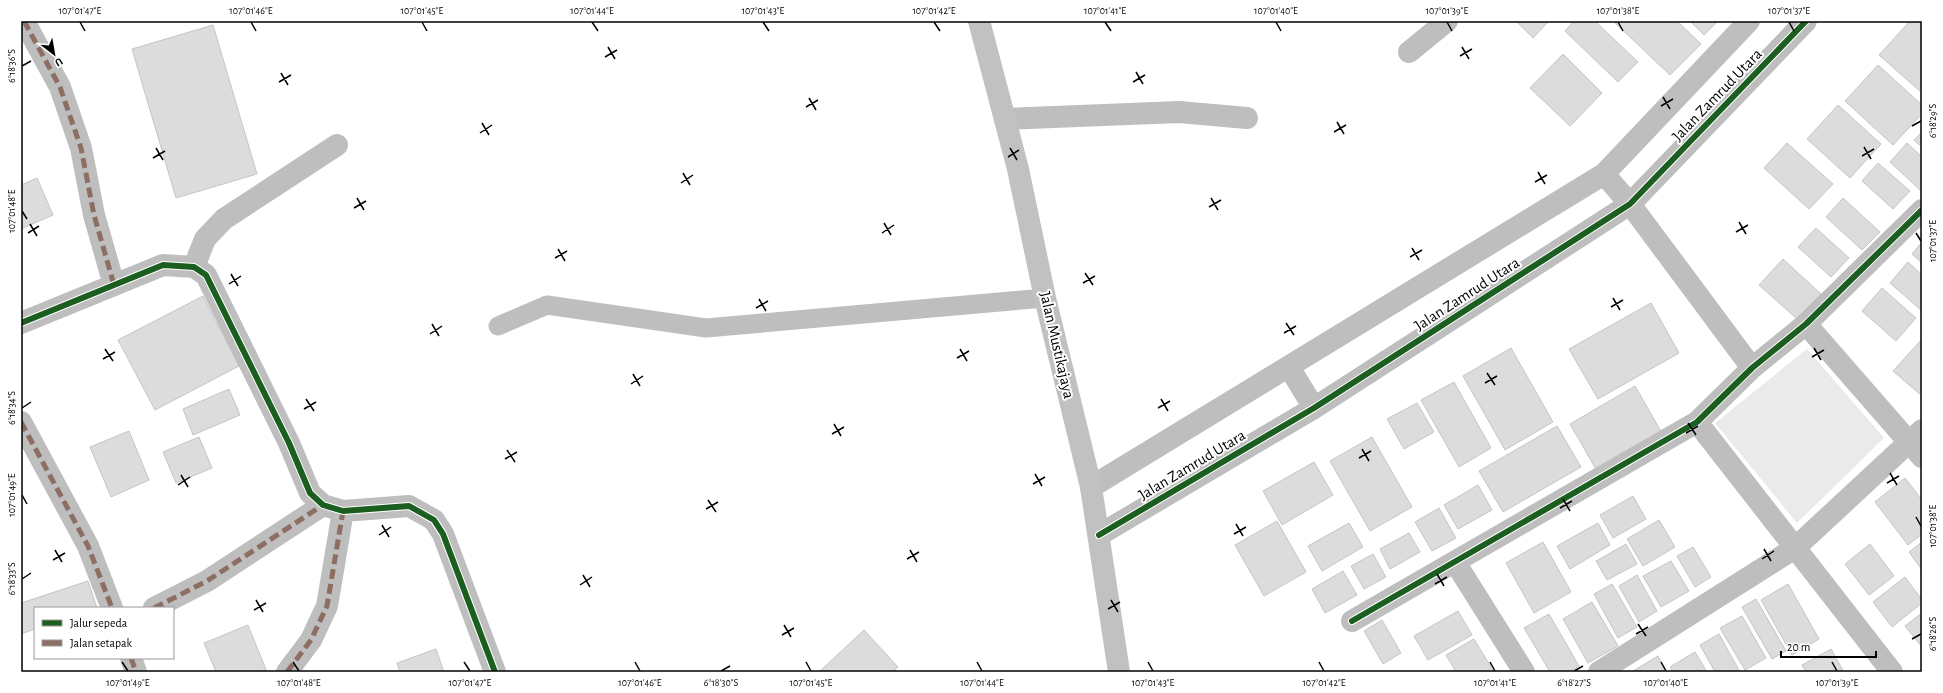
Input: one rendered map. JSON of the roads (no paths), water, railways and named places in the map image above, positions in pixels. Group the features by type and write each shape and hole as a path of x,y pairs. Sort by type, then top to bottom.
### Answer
{"main road":[{"name":"Jalan Mustikajaya","path":"979,21 1018,170 1045,298 1091,487 1119,672"}],"street":[{"path":"24,21 60,87 81,148 94,215 114,285"},
{"path":"1409,52 1447,21"},
{"name":"Jalan Zamrud Utara","path":"1091,487 1604,174 1749,21"},
{"name":"Jalan Zamrud Utara","path":"1099,535 1314,408 1630,204 1806,21"},
{"path":"1005,119 1179,112 1247,118"},
{"path":"194,267 205,239 224,219 337,145"},
{"path":"1604,174 1630,204 1752,368"},
{"path":"1352,621 1697,422 1752,368 1806,324 1922,210"},
{"path":"21,323 163,265 194,267 206,275 214,288 289,443 310,493 323,505 343,512 409,506 434,520 443,534 495,672"},
{"path":"1600,672 1795,548 1918,443 1806,324"},
{"path":"1289,367 1314,408"},
{"path":"21,422 88,546 112,607"},
{"path":"1697,422 1892,672"},
{"path":"156,607 207,581 323,505"},
{"path":"287,672 311,640 327,606 343,512"},
{"path":"1454,562 1524,672"},
{"path":"131,659 136,672"}],"lane":[{"path":"498,326 547,305 706,328 1045,298"}]}
